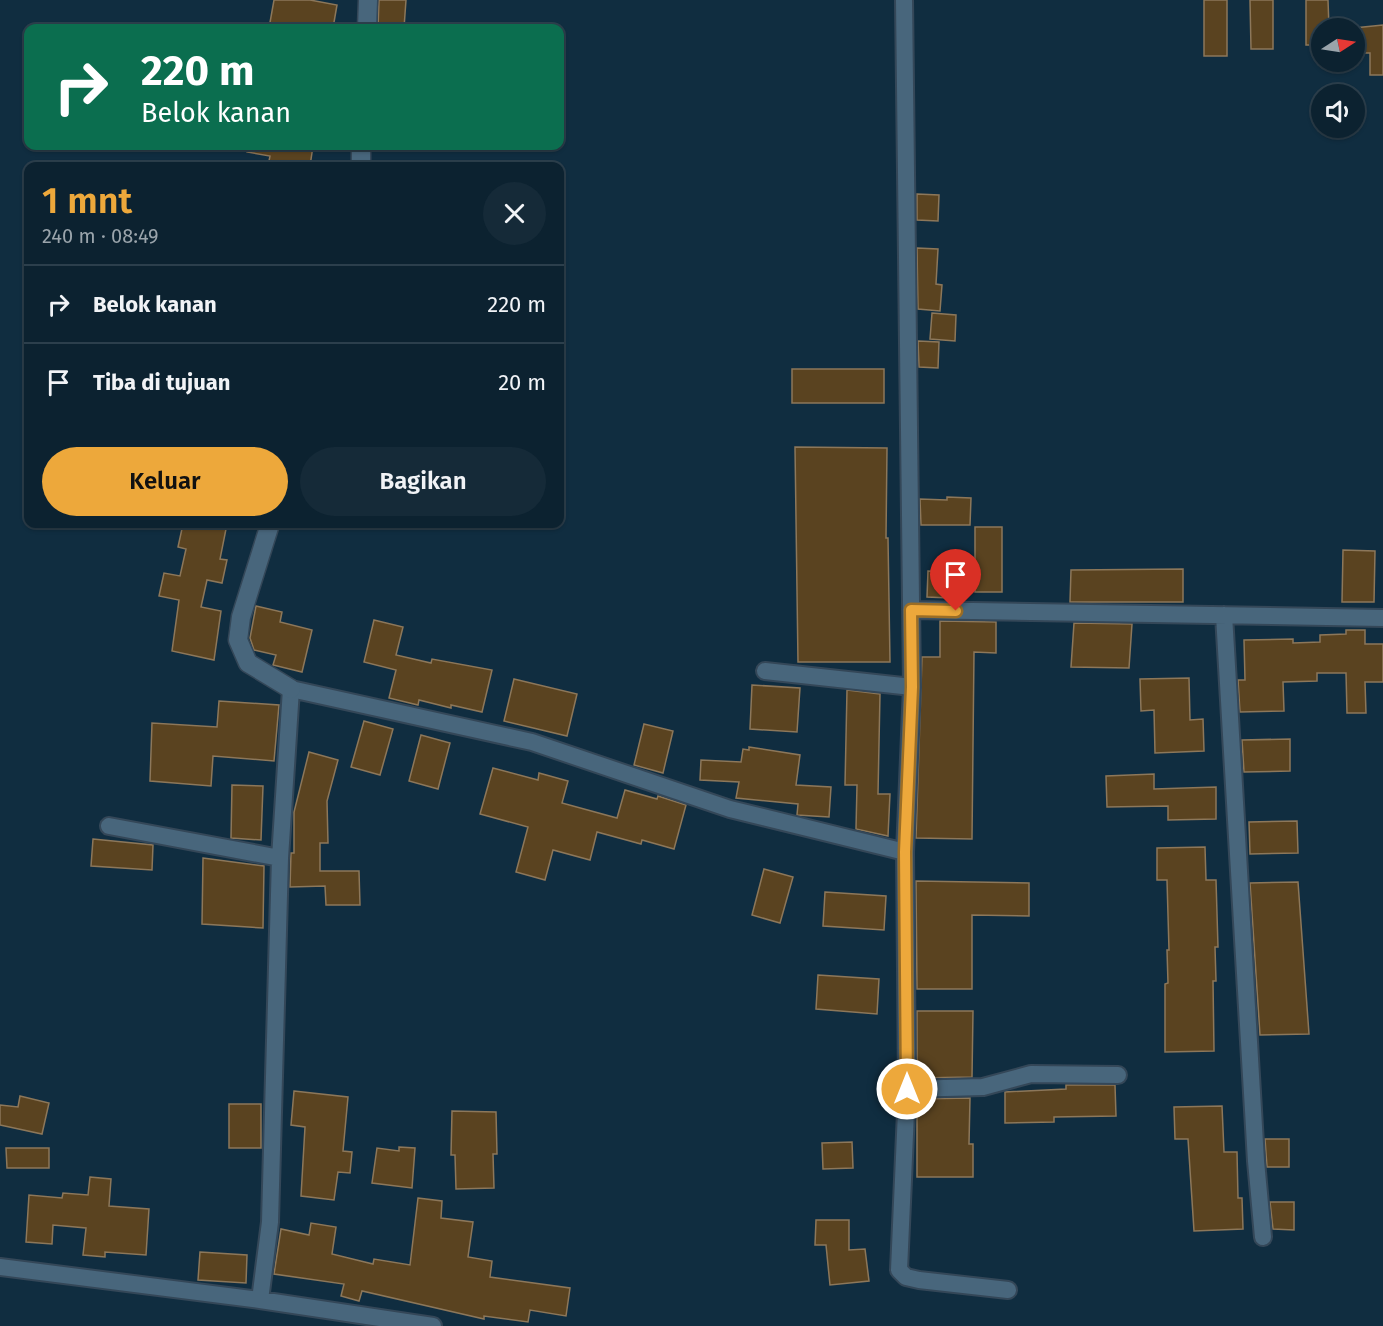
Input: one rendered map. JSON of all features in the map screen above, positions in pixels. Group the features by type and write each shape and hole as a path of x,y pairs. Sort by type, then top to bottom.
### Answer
{"street":[{"path":"367,24 368,0"},
{"path":"904,0 912,687 905,852 907,1089 898,1256 902,1275 919,1280 1008,1290"},
{"path":"269,528 241,617 238,640 248,663 291,689 532,742 730,809 905,852"},
{"path":"911,610 1383,618"},
{"path":"1224,615 1255,1149 1263,1237"},
{"path":"765,671 912,687"},
{"path":"260,1300 270,1222 280,858 291,689"},
{"path":"109,826 280,858"},
{"path":"907,1089 983,1087 1016,1076 1031,1074 1118,1075"},
{"path":"0,1267 260,1300 433,1326"}],"building":[{"path":"274,0 310,0 337,5 334,24 270,24"},
{"path":"379,0 406,0 404,24 378,24"},
{"path":"1204,0 1227,0 1227,56 1204,56"},
{"path":"1250,0 1273,0 1273,49 1251,49"},
{"path":"1306,0 1328,0 1329,18 1311,18 1311,45 1306,45"},
{"path":"1383,25 1383,75 1370,75 1370,53 1365,53 1365,27"},
{"path":"247,150 312,150 311,162 269,162 270,156 247,152"},
{"path":"917,194 939,195 938,221 917,220"},
{"path":"917,248 938,249 936,284 942,285 940,311 918,309"},
{"path":"932,313 956,315 955,341 930,339"},
{"path":"918,341 939,342 938,368 919,367"},
{"path":"792,369 884,369 884,403 792,403"},
{"path":"795,447 887,448 886,538 888,538 890,662 798,662"},
{"path":"947,497 971,498 970,525 921,525 920,499 947,500"},
{"path":"975,527 1002,527 1002,592 975,592"},
{"path":"182,528 226,528 220,559 227,560 222,583 207,580 201,607 221,611 214,660 172,651 179,600 159,596 164,573 180,576 186,549 178,547"},
{"path":"1343,550 1375,551 1374,602 1342,602"},
{"path":"1183,569 1183,602 1070,602 1071,570"},
{"path":"928,571 952,572 950,598 927,597"},
{"path":"256,606 282,612 280,622 312,630 302,672 273,665 276,655 254,650 250,638"},
{"path":"374,620 403,627 396,655 431,663 432,659 492,670 482,712 451,705 451,708 419,700 418,705 389,698 396,670 364,662"},
{"path":"940,621 996,622 996,653 974,652 972,839 916,838 922,657 940,657"},
{"path":"1074,623 1132,624 1129,668 1071,667"},
{"path":"1346,630 1365,630 1365,644 1383,644 1383,682 1365,682 1366,713 1347,713 1346,673 1317,673 1317,681 1283,682 1284,711 1240,712 1238,680 1245,680 1244,640 1293,639 1293,643 1320,642 1320,635 1346,634"},
{"path":"1189,678 1190,720 1203,719 1204,751 1155,753 1154,710 1141,711 1140,679"},
{"path":"514,679 577,694 567,736 504,721"},
{"path":"752,685 800,688 797,732 750,729"},
{"path":"847,690 880,694 878,794 890,794 888,836 856,829 857,785 845,785"},
{"path":"219,701 279,705 274,761 213,756 211,786 150,781 152,723 217,727"},
{"path":"364,721 393,729 380,775 351,767"},
{"path":"644,724 673,731 663,773 634,765"},
{"path":"421,735 450,743 438,789 409,781"},
{"path":"1290,739 1290,771 1244,772 1242,740"},
{"path":"749,747 800,755 796,785 831,787 829,817 797,815 798,804 736,798 739,782 700,780 701,760 741,762 743,749 749,750"},
{"path":"309,752 338,760 327,801 328,843 320,843 320,871 359,871 360,905 326,905 325,886 290,887 291,853 294,853 294,812"},
{"path":"493,768 538,780 539,773 568,781 562,803 617,818 625,790 657,799 658,796 686,805 674,849 642,840 641,844 597,832 590,860 553,850 545,880 516,872 528,827 480,814"},
{"path":"1154,774 1154,789 1216,787 1216,819 1168,820 1168,806 1107,807 1106,776"},
{"path":"232,785 263,786 261,840 231,838"},
{"path":"1297,821 1298,853 1250,854 1249,822"},
{"path":"93,839 153,845 152,870 91,866"},
{"path":"1205,847 1206,880 1216,880 1218,947 1215,947 1216,981 1213,981 1214,1051 1165,1052 1165,984 1168,983 1167,950 1169,950 1167,880 1157,880 1157,848"},
{"path":"203,858 264,866 263,928 202,924"},
{"path":"764,869 793,877 780,923 752,915"},
{"path":"916,881 1029,883 1029,916 972,915 972,989 917,989"},
{"path":"1298,882 1309,1034 1260,1035 1250,883"},
{"path":"825,892 886,896 884,930 823,926"},
{"path":"818,975 879,979 877,1014 816,1009"},
{"path":"917,1011 973,1011 972,1077 917,1078"},
{"path":"1066,1085 1115,1085 1116,1116 1054,1117 1054,1122 1005,1123 1005,1092 1066,1089"},
{"path":"294,1091 348,1097 343,1151 352,1152 350,1173 338,1172 334,1200 301,1196 305,1127 291,1125"},
{"path":"20,1096 49,1103 42,1134 0,1125 0,1105 18,1107"},
{"path":"970,1098 969,1144 973,1144 973,1177 917,1177 917,1099"},
{"path":"229,1104 261,1104 261,1148 229,1148"},
{"path":"1222,1106 1224,1152 1237,1152 1238,1198 1242,1198 1243,1229 1194,1231 1188,1139 1175,1139 1174,1107"},
{"path":"452,1111 496,1112 497,1154 493,1154 494,1188 456,1189 455,1155 451,1155"},
{"path":"1265,1139 1289,1139 1289,1167 1267,1167"},
{"path":"852,1142 853,1168 823,1169 822,1143"},
{"path":"399,1147 415,1148 412,1188 372,1183 377,1148 399,1151"},
{"path":"6,1148 49,1148 49,1168 7,1168"},
{"path":"90,1177 111,1179 109,1206 149,1209 146,1255 105,1252 105,1257 83,1255 86,1228 53,1225 52,1244 26,1242 29,1195 62,1198 63,1193 88,1195"},
{"path":"418,1198 442,1201 441,1218 473,1222 468,1257 492,1261 490,1277 570,1288 566,1316 530,1310 528,1322 484,1316 484,1319 362,1291 359,1301 341,1296 344,1284 274,1274 281,1229 309,1235 311,1223 336,1227 332,1254 373,1264 374,1259 410,1265"},
{"path":"1270,1202 1294,1202 1294,1230 1273,1229"},
{"path":"816,1220 849,1220 849,1250 865,1249 869,1281 830,1285 826,1245 815,1245"},
{"path":"200,1252 247,1255 246,1283 198,1280"}],"route":[{"path":"907,1089 905,852 912,687 911,610 956,611"}]}
